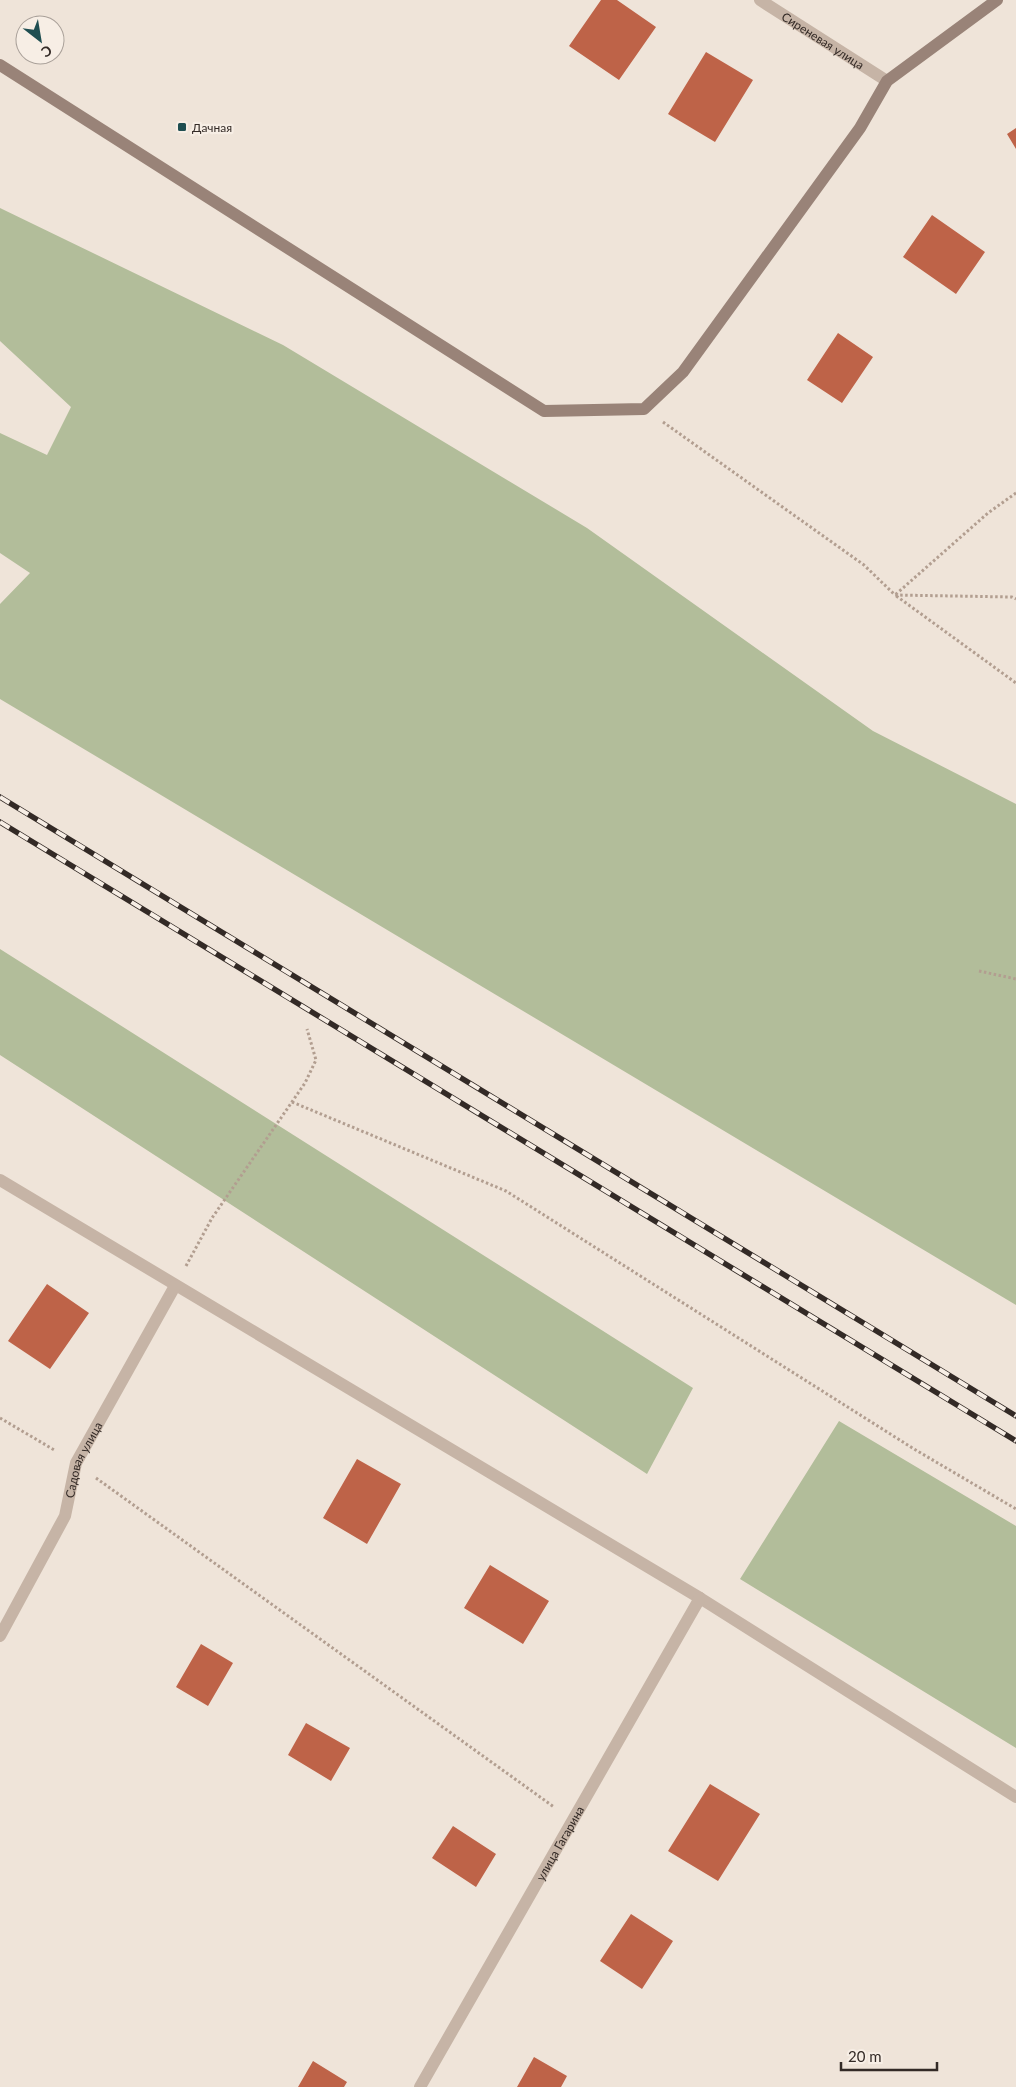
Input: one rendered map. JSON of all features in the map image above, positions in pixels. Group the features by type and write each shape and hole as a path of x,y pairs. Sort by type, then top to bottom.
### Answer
{"street":[{"name":"Сиреневая улица","path":"760,0 887,81"},
{"path":"0,65 544,411 644,409 683,372 860,128 887,81 997,0"},
{"path":"0,1180 700,1598 1016,1797"},
{"name":"Садовая улица","path":"0,1636 66,1516 76,1463 175,1286"},
{"name":"улица Гагарина","path":"420,2087 700,1598"}],"path":[{"path":"644,409 864,565 894,595 1016,684"},
{"path":"894,595 988,513 1016,493"},
{"path":"894,595 1012,597 1016,599"},
{"path":"979,971 1016,979"},
{"path":"175,1286 212,1218 305,1083 316,1060 308,1029"},
{"path":"292,1102 506,1191 914,1449 1016,1509"},
{"path":"0,1418 76,1463 572,1821"}],"green space":[{"path":"0,208 283,345 587,528 873,731 1016,804 1016,1305 0,699 0,604 30,573 0,553 0,433 47,455 71,407 0,341"},
{"path":"0,949 693,1388 647,1474 0,1055"},
{"path":"839,1421 1016,1526 1016,1748 740,1579"}],"building":[{"path":"601,0 617,0 656,27 619,80 569,46"},
{"path":"706,52 753,80 715,142 668,114"},
{"path":"1016,128 1016,149 1007,134"},
{"path":"932,215 985,252 956,294 903,257"},
{"path":"838,333 873,357 842,403 807,380"},
{"path":"47,1284 89,1313 50,1369 8,1341"},
{"path":"357,1459 401,1484 367,1544 323,1518"},
{"path":"490,1565 549,1601 523,1644 464,1608"},
{"path":"201,1644 233,1663 208,1706 176,1687"},
{"path":"306,1723 350,1748 331,1781 288,1755"},
{"path":"710,1784 760,1814 718,1881 668,1851"},
{"path":"453,1826 496,1854 476,1887 432,1858"},
{"path":"631,1914 673,1941 642,1989 600,1961"},
{"path":"534,2057 567,2076 561,2087 517,2087"},
{"path":"313,2061 347,2082 344,2087 298,2087"}],"railway":[{"path":"0,797 1016,1416"},
{"path":"0,822 1016,1441"}],"place":[{"name":"Дачная","path":"182,127"}]}
